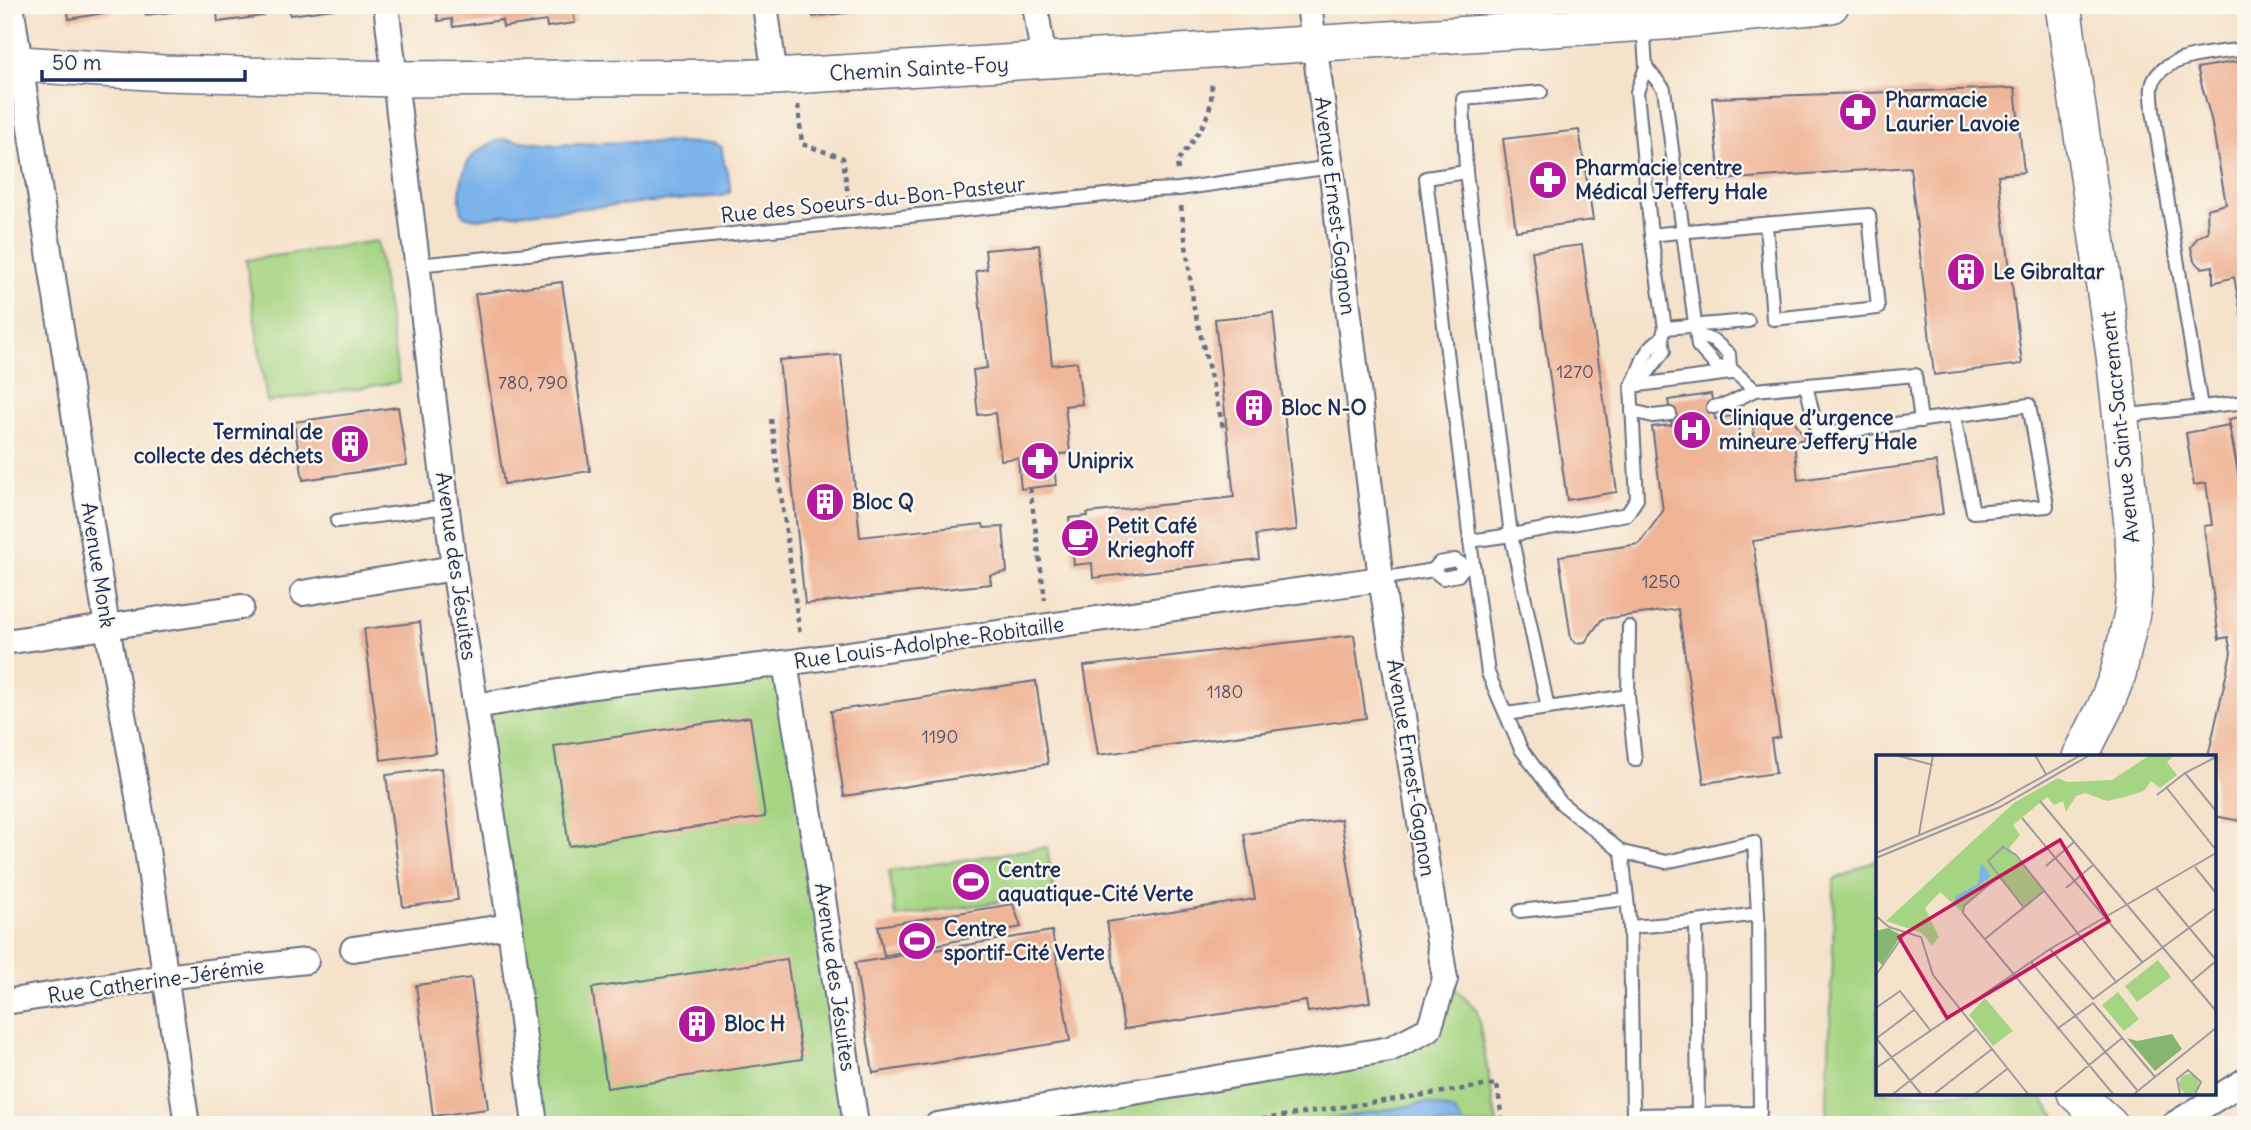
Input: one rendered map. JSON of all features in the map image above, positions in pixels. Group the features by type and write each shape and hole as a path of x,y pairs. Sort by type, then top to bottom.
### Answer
{"main road":[{"name":"Chemin Sainte-Foy","path":"13,63 164,73 785,85 1044,61 1643,23 1741,9 1831,5"},
{"name":"Avenue Saint-Sacrement","path":"2063,5 2114,355 2133,534 2135,582 2132,613 2118,674 2081,755"},
{"path":"2077,1095 2110,1125"}],"street":[{"name":"Avenue Monk","path":"11,5 13,63 107,627 144,829 187,1125"},
{"name":"Avenue des Jésuites","path":"386,5 454,568 510,926 536,1125"},
{"path":"765,5 785,85"},
{"path":"1035,5 1044,61"},
{"name":"Avenue Ernest-Gagnon","path":"937,1125 1390,1049 1429,1029 1445,979 1381,579 1310,5"},
{"path":"303,593 454,568"},
{"name":"Rue Louis-Adolphe-Robitaille","path":"476,706 593,686 794,661 1381,579"},
{"path":"5,642 241,607"},
{"name":"Avenue des Jésuites","path":"794,661 818,864 856,1125"},
{"path":"353,949 510,926"},
{"name":"Rue Catherine-Jérémie","path":"5,1002 164,977 306,961"},
{"path":"2173,1125 2246,1080"}],"lane":[{"path":"1634,380 1648,372 1664,351 1637,92 1646,67 1643,23"},
{"path":"2201,407 2153,110 2152,85 2162,69 2183,59 2246,49"},
{"path":"1646,67 1664,89 1681,232 1698,330 1729,354 1732,370 1755,390"},
{"path":"1541,92 1463,99 1466,172 1511,535 1548,708"},
{"name":"Rue des Soeurs-du-Bon-Pasteur","path":"417,265 1179,189 1331,167"},
{"path":"1466,172 1426,178 1470,541 1470,566 1488,673 1521,749 1561,803 1622,852 1666,862 1754,842 1758,914 1760,1112 1633,1115 1630,927 1622,852"},
{"path":"1651,235 1766,224 1868,215 1878,308 1773,318 1766,224"},
{"path":"1663,333 1748,321"},
{"path":"1634,380 1732,370"},
{"path":"1713,407 1728,404 1755,390 1915,375 1921,421"},
{"path":"1470,541 1627,514 1637,499 1632,411 1634,380"},
{"path":"1806,385 1818,435 2029,405 2047,506 1973,512 1954,416"},
{"path":"2120,416 2246,402"},
{"path":"1632,411 1653,416 1670,414"},
{"path":"337,521 447,507"},
{"path":"1381,579 1433,570 1443,578 1458,575 1470,566"},
{"path":"1629,626 1628,696 1635,760"},
{"path":"1506,714 1628,696"},
{"path":"1520,911 1627,899"},
{"path":"1630,927 1758,914"},
{"path":"1696,922 1698,1114"}],"path":[{"path":"1208,51 1212,89 1210,110 1203,128 1177,163 1194,308 1224,431"},
{"path":"785,85 802,144 843,158 853,222"},
{"path":"771,419 794,661"},
{"path":"1030,488 1042,579"},
{"path":"1222,1125 1497,1084 1503,1125"}],"green space":[{"path":"377,241 399,382 267,402 246,260"},
{"path":"785,663 856,1125 535,1125 476,706"},
{"name":"Centre aquatique-Cité Verte","path":"1047,847 1054,894 896,917 889,871"},
{"path":"1876,860 1876,1095 2039,1095 2063,1125 1826,1125 1834,880"},
{"path":"1445,979 1477,1010 1497,1125 937,1125 1390,1049 1429,1029"}],"water":[{"path":"503,139 555,145 621,142 715,143 722,147 730,192 722,196 477,219 464,216 460,204 461,188 469,160 480,150"},
{"path":"1426,1103 1454,1111 1464,1125 1295,1125"}],"building":[{"path":"67,5 114,5 115,11 69,19"},
{"path":"144,5 202,5 202,8 146,15"},
{"path":"216,5 261,5 263,16 218,22"},
{"path":"289,5 334,5 334,9 290,15"},
{"path":"436,5 572,5 575,23 547,27 546,21 503,27 502,20 453,27 452,19 438,21"},
{"path":"811,5 869,5 869,10 813,17"},
{"path":"2246,60 2245,335 2234,277 2213,283 2213,266 2202,268 2194,261 2191,247 2198,237 2208,232 2207,209 2226,204 2211,119 2197,68"},
{"name":"Le Gibraltar","path":"2015,88 2024,172 1998,175 2022,364 1934,375 1910,167 1720,180 1712,98"},
{"name":"Pharmacie centre Médical Jeffery Hale","path":"1579,130 1593,220 1516,231 1503,139"},
{"path":"1039,245 1052,365 1077,362 1082,404 1065,406 1070,453 1053,455 1056,485 1021,489 1018,458 1001,460 995,413 978,415 973,370 987,368 976,271 987,269 985,250"},
{"path":"1582,245 1617,492 1567,500 1532,251"},
{"path":"562,282 590,471 504,484 475,294"},
{"path":"1273,313 1297,530 1256,535 1259,559 1093,578 1092,563 1074,565 1069,518 1088,516 1087,513 1234,497 1215,319"},
{"name":"Bloc Q","path":"841,355 860,537 983,524 984,528 1003,527 1007,572 990,575 991,584 805,604 779,360"},
{"path":"1711,394 1715,419 1737,415 1741,445 1755,443 1752,418 1790,413 1805,439 1794,441 1798,480 1936,462 1943,514 1753,541 1780,737 1771,739 1776,773 1704,783 1678,609 1602,619 1585,642 1576,643 1571,639 1559,556 1639,544 1663,511 1652,427 1672,425 1668,400"},
{"name":"Terminal de collecte des déchets","path":"398,407 407,465 303,480 294,422"},
{"path":"2246,416 2246,822 2216,816 2216,755 2208,755 2231,653 2228,637 2219,639 2204,526 2212,525 2206,483 2194,485 2186,433 2229,425 2241,489 2229,419"},
{"path":"420,622 436,753 381,760 364,629"},
{"path":"1354,635 1366,718 1098,755 1084,666"},
{"path":"1036,681 1048,764 844,796 831,711"},
{"path":"750,717 765,817 569,846 554,746"},
{"path":"441,768 458,900 403,907 386,775"},
{"path":"1341,819 1370,1002 1308,1012 1306,1001 1124,1029 1107,922 1255,899 1244,834"},
{"name":"Centre sportif-Cité Verte","path":"1013,904 1021,927 884,956 878,926"},
{"path":"1052,931 1070,1041 873,1073 855,963"},
{"name":"Bloc H","path":"787,959 802,1059 607,1088 592,988"},
{"path":"471,978 488,1109 433,1116 416,985"}],"place":[{"name":"Pharmacie Laurier Lavoie","path":"1858,112"},
{"name":"Pharmacie centre Médical Jeffery Hale","path":"1548,180"},
{"name":"Le Gibraltar","path":"1966,272"},
{"name":"Bloc N-O","path":"1254,408"},
{"name":"Clinique d’urgence mineure Jeffery Hale","path":"1692,430"},
{"name":"Terminal de collecte des déchets","path":"350,444"},
{"name":"Uniprix","path":"1040,461"},
{"name":"Bloc Q","path":"825,502"},
{"name":"Petit Café Krieghoff","path":"1080,538"},
{"name":"Centre aquatique-Cité Verte","path":"971,882"},
{"name":"Centre sportif-Cité Verte","path":"917,941"},
{"name":"Bloc H","path":"697,1024"}]}
